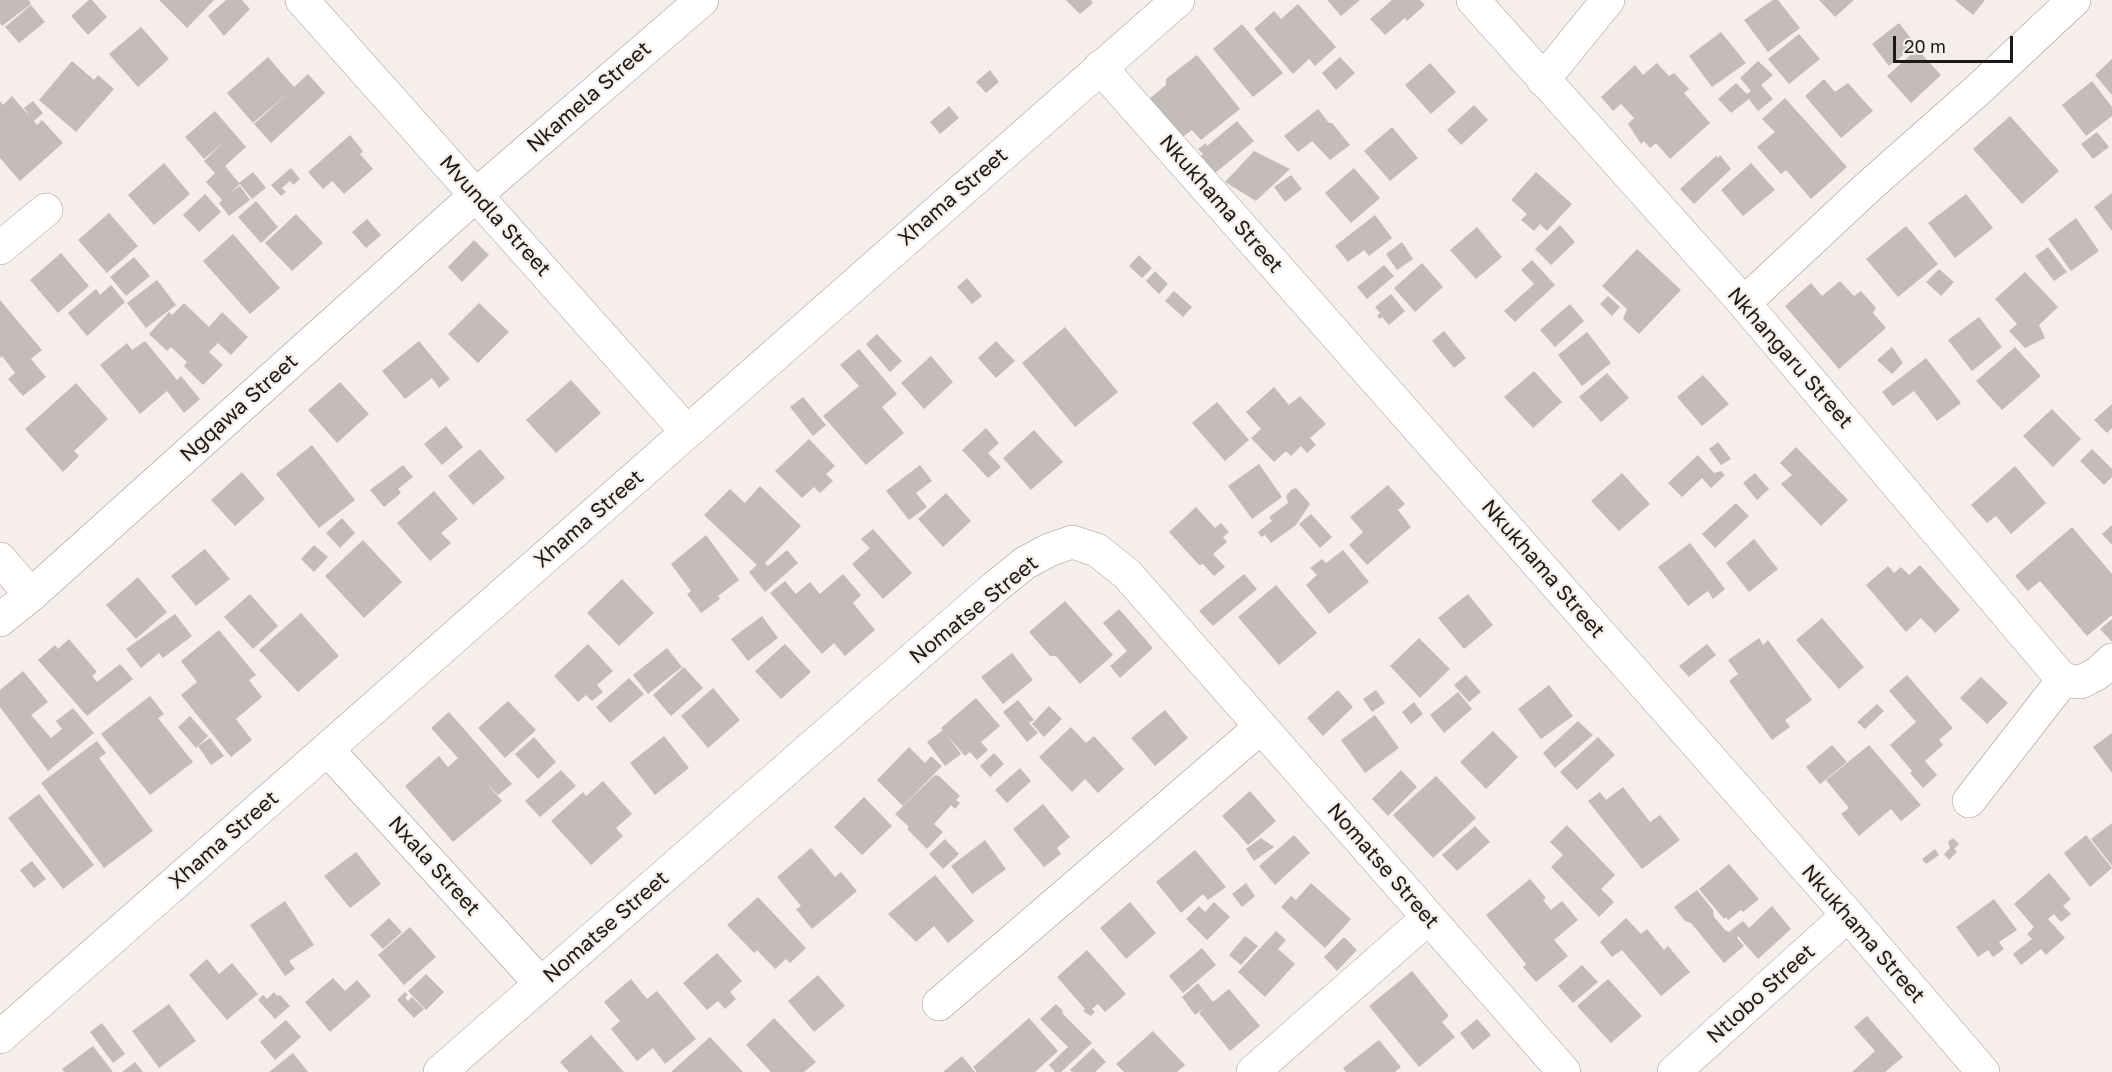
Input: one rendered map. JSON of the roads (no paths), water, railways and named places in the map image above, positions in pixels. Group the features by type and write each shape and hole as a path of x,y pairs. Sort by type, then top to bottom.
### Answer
{"street":[{"name":"Mvundla Street","path":"303,0 687,432"},
{"name":"Nkamela Street","path":"476,195 702,0"},
{"name":"Xhama Street","path":"0,1037 1178,0"},
{"name":"Nkhangaru Street","path":"1473,0 1744,303 2063,680"},
{"path":"1544,80 1609,0"},
{"path":"1744,303 2074,0"},
{"name":"Nkukhama Street","path":"1100,67 1848,915 1983,1072"},
{"name":"Ngqawa Street","path":"0,620 31,595 476,195"},
{"path":"0,248 46,210"},
{"name":"Nomatse Street","path":"440,1072 994,588 1025,563 1049,550 1072,542 1097,550 1119,568 1564,1072"},
{"path":"0,559 31,595"},
{"path":"1970,801 2063,680 2081,682 2112,660"},
{"path":"939,1004 1261,727"},
{"name":"Nxala Street","path":"327,749 541,984"},
{"name":"Ntlobo Street","path":"1674,1072 1848,915"},
{"path":"1253,1072 1428,918"}]}
